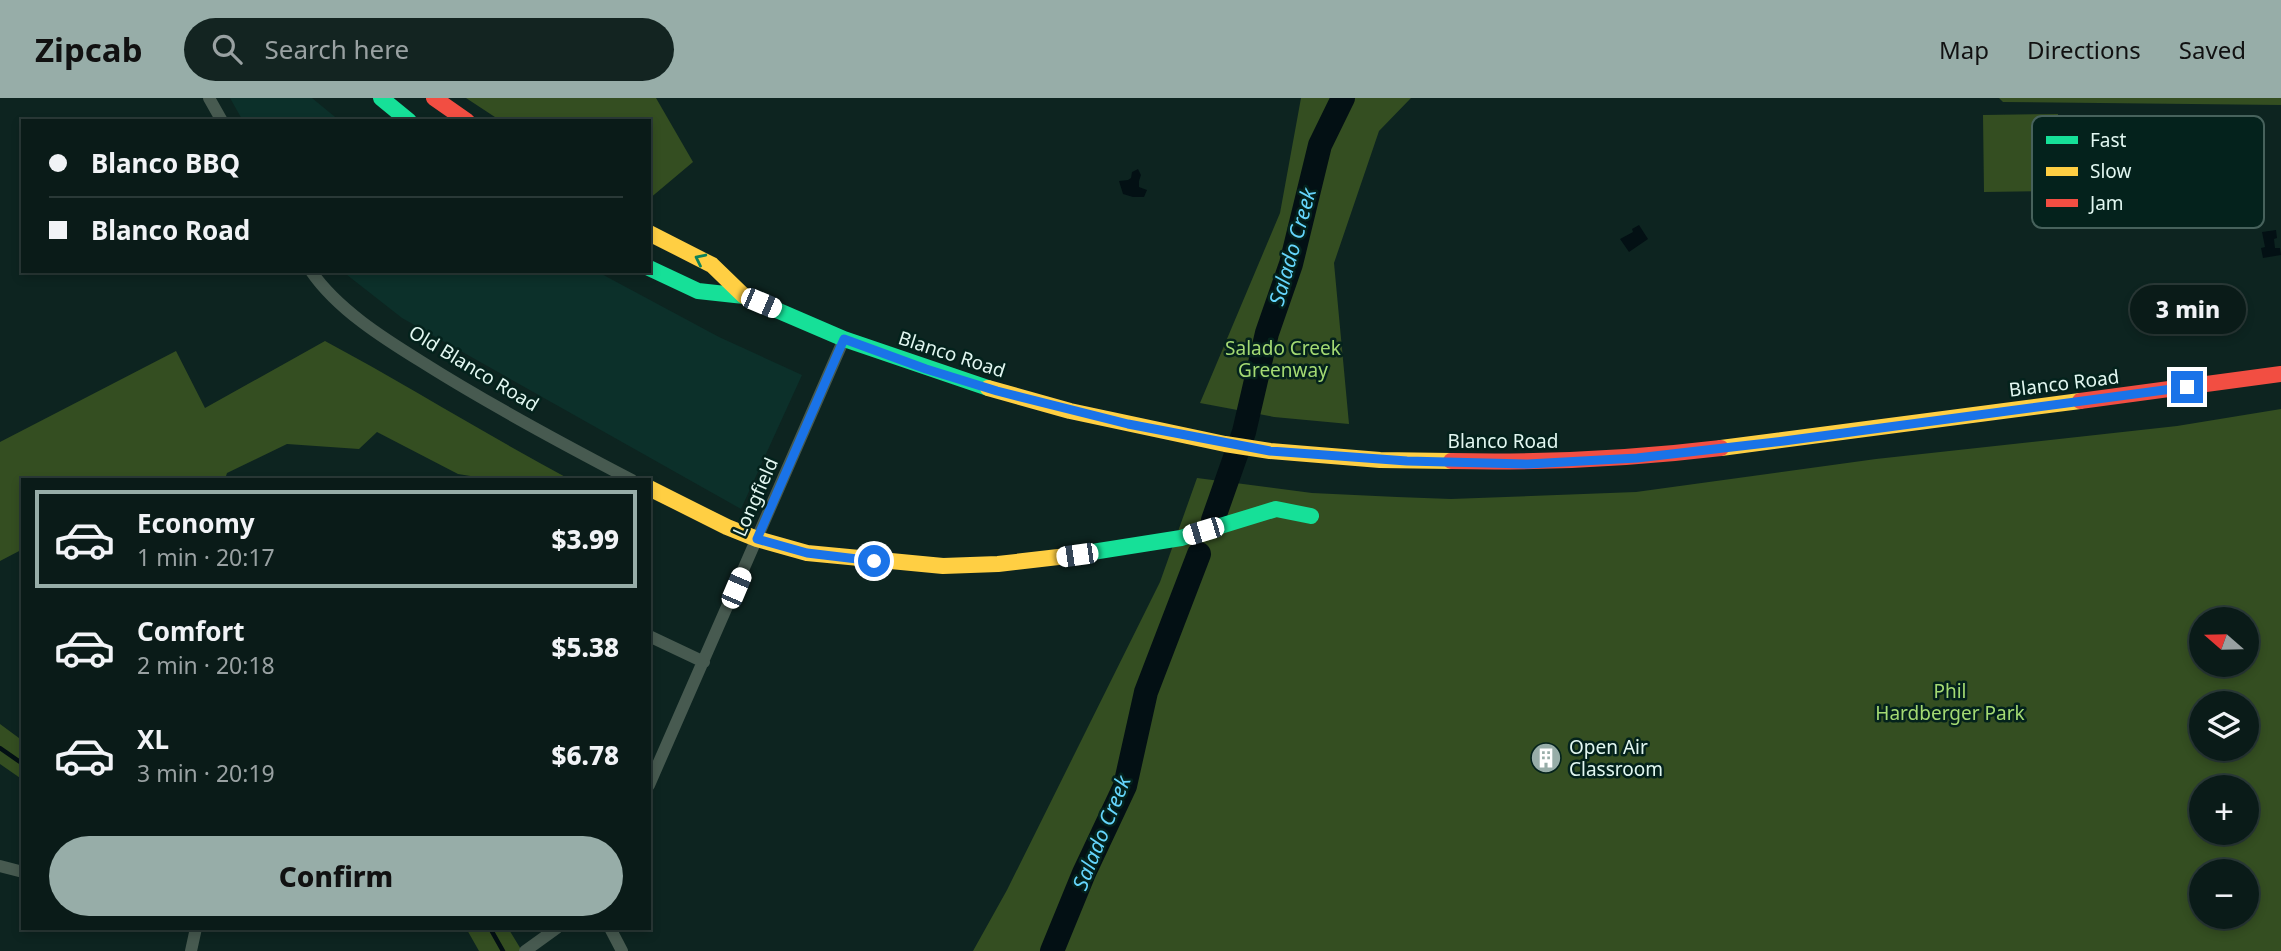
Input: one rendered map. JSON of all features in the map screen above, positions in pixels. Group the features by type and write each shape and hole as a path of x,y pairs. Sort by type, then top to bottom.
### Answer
{"main road":[{"path":"381,98 407,119"},
{"path":"434,98 464,119"},
{"name":"Blanco Road","path":"651,234 712,265 744,296"},
{"name":"Blanco Road","path":"651,269 698,291 744,296 844,339 926,369 1070,411 1174,434 1270,451 1380,460 1528,464 1637,458 1784,441 2281,374"},
{"path":"651,489 727,527 757,539 807,553 943,566 998,564 1156,543 1276,509 1311,516"}],"street":[{"path":"209,98 221,119"},
{"name":"Old Blanco Road","path":"313,273 346,309 379,335 469,392 628,478"},
{"name":"Longfield","path":"651,781 844,339"},
{"path":"651,637 704,662"},
{"path":"0,866 21,871"},
{"path":"191,951 196,930"},
{"path":"525,951 554,930"},
{"path":"611,930 622,951"}],"shaded area":[{"path":"230,98 312,98 338,119 242,119"},
{"path":"1138,169 1141,175 1139,187 1147,190 1144,197 1123,194 1119,181 1128,180 1132,172"},
{"path":"1639,225 1648,239 1629,252 1620,239"},
{"path":"2276,230 2275,248 2280,248 2281,255 2263,258 2261,248 2265,247 2262,232"},
{"path":"345,273 600,273 719,337 802,375 741,509 402,318"}],"green space":[{"path":"466,98 656,98 693,162 651,197 651,119 498,119"},
{"name":"Salado Creek Greenway","path":"1301,98 1411,98 1379,131 1334,263 1349,424 1274,417 1200,403 1280,213"},
{"path":"1999,98 2281,98 2281,105 2003,102"},
{"path":"2058,114 2032,116 2032,191 1984,192 1983,115"},
{"path":"325,341 567,478 483,478 458,474 377,432 359,449 287,444 227,473 225,478 21,478 21,550 0,561 0,442 176,351 205,408"},
{"name":"Phil Hardberger Park","path":"2281,409 2281,951 973,951 1007,890 1160,582 1197,478 1312,493 1451,499 1636,492 1876,459 2177,426"},
{"path":"0,724 21,740 21,779 0,764"},
{"path":"467,930 509,930 522,951 479,951"}],"waterway":[{"name":"Salado Creek","path":"1213,520 1244,432 1267,333 1291,264 1320,145 1343,98"},
{"name":"Salado Creek","path":"1052,951 1084,873 1125,786 1146,692 1199,554"},
{"path":"0,748 21,763"},
{"path":"491,930 503,951"}],"traffic: fast":[{"path":"381,98 407,119"},
{"path":"651,269 698,291 744,296 844,339 988,388"},
{"path":"1067,556 1181,538 1276,509 1311,516"}],"traffic: slow":[{"path":"651,234 712,265 744,296"},
{"path":"988,388 1070,411 1225,444 1270,451 1380,460 1451,461"},
{"path":"1721,448 2080,401"},
{"path":"651,489 727,527 757,539 807,553 943,566 998,564 1067,556"}],"traffic: jam":[{"path":"434,98 464,119"},
{"path":"2080,401 2281,374"},
{"path":"1451,461 1586,459 1721,448"}],"place":[{"name":"Open Air Classroom","path":"1546,758"}],"route":[{"path":"874,561 807,553 757,539 844,339 997,391 1070,411 1225,444 1270,451 1380,460 1461,463 1528,464 1637,458 2187,387"}]}
